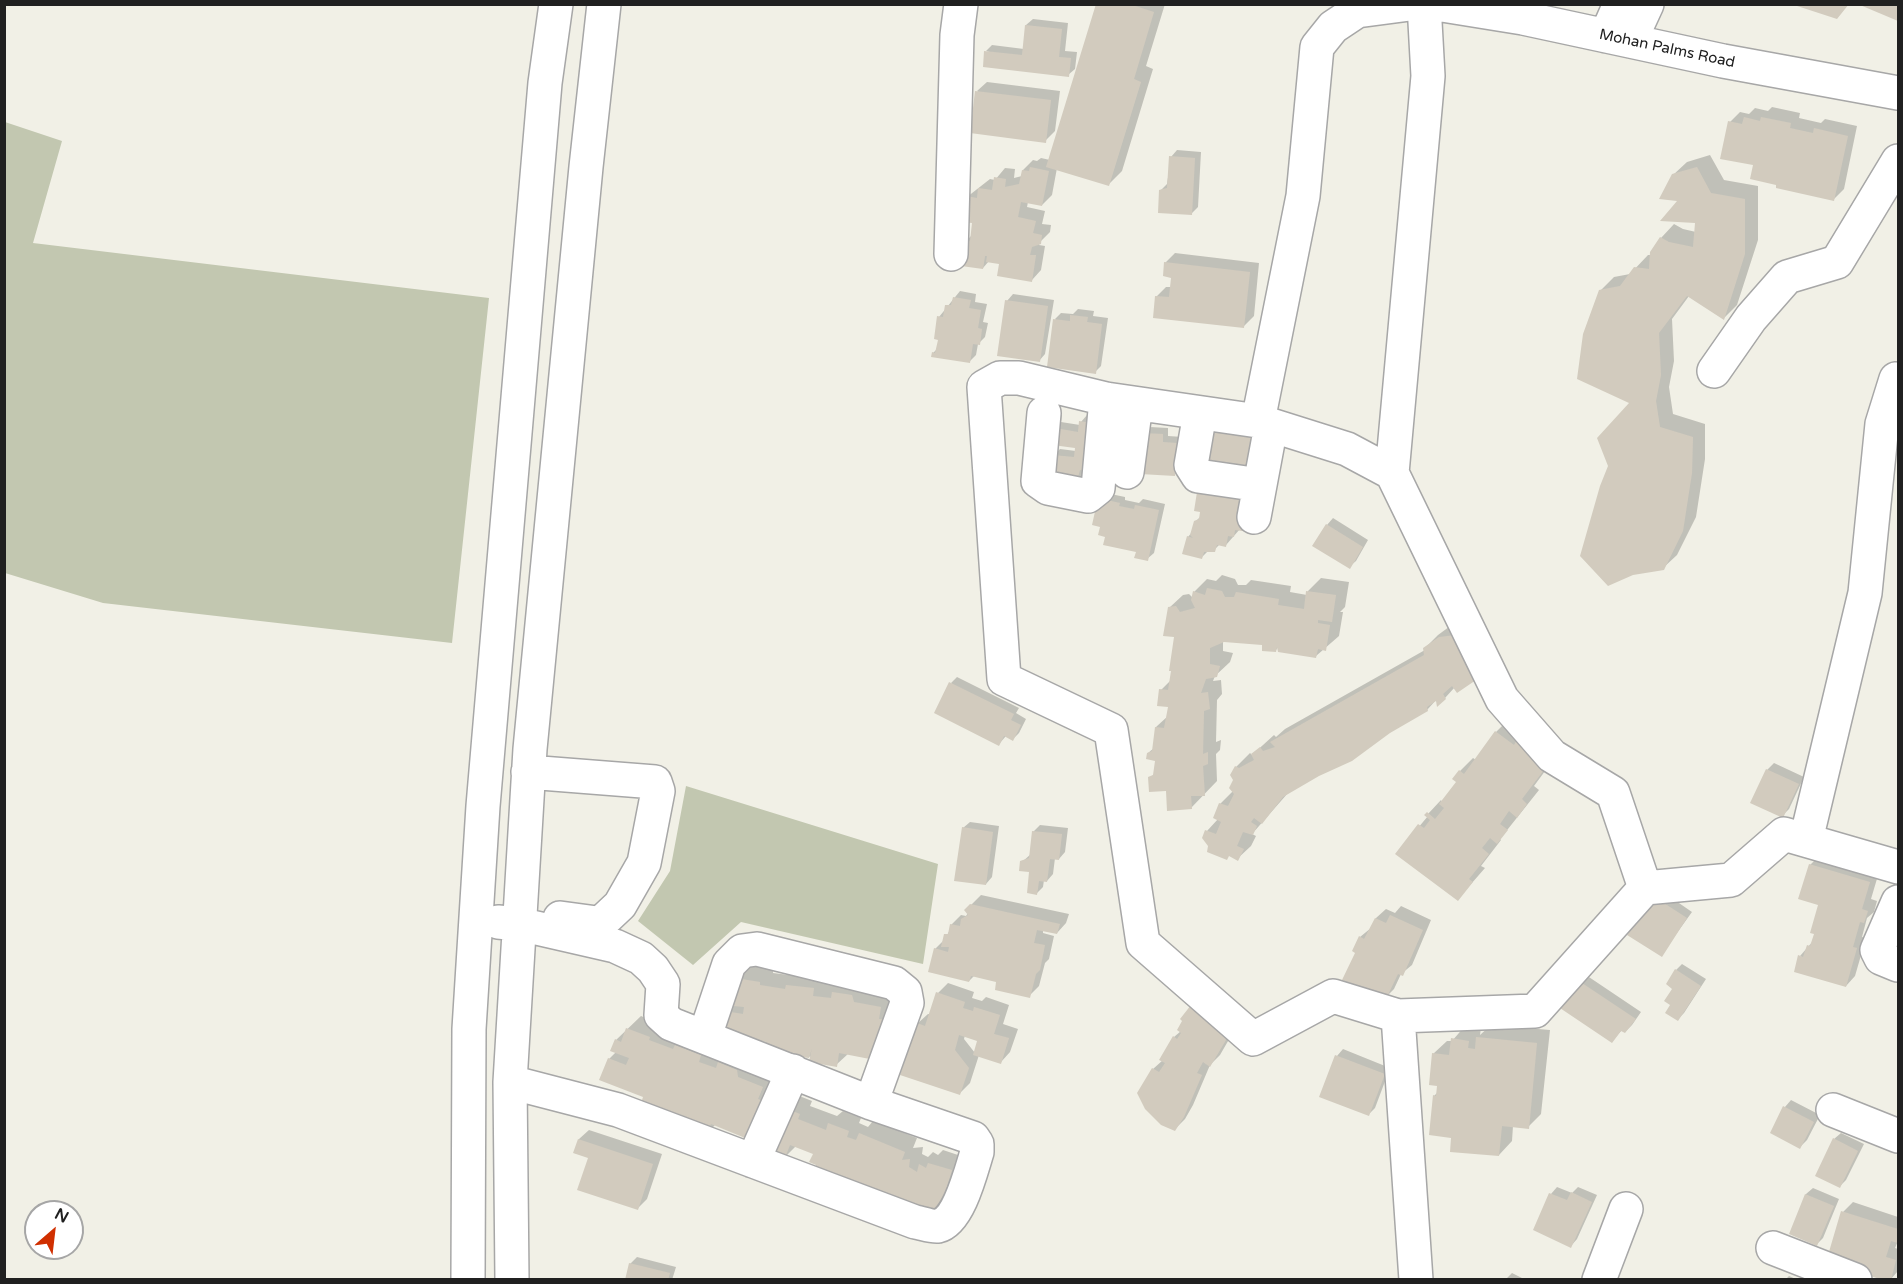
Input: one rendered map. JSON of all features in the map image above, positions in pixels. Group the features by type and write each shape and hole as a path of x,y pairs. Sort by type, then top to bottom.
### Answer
{"street":[{"path":"556,4 545,83 488,745 469,1029 468,1278 512,1279 510,1082 529,760 586,167 604,4"},
{"path":"951,254 957,35 961,4"},
{"path":"1254,517 1260,485 1265,424 1303,196 1317,48 1333,27 1357,11 1410,4"},
{"path":"1425,4 1428,76 1392,473 1502,699 1552,756 1613,793 1645,888"},
{"name":"Mohan Palms Road","path":"1436,4 1523,18 1724,61 1899,93"},
{"path":"1618,39 1620,4"},
{"path":"1618,39 1647,4"},
{"path":"538,161 586,167"},
{"path":"1714,371 1751,318 1787,277 1837,262 1899,161"},
{"path":"1116,405 1019,378 1000,378 984,387 1004,679 1111,730 1143,942 1254,1039 1333,996 1398,1017 1535,1011 1645,888 1731,880 1784,834 1899,867"},
{"path":"1806,840 1865,593 1882,424 1896,379"},
{"path":"1116,405 1098,488 1088,496 1048,488 1038,481 1045,408 1116,405 1200,413 1265,424 1347,449 1392,473"},
{"path":"1116,405 1127,472"},
{"path":"1200,413 1191,465 1198,476 1260,485"},
{"path":"476,919 519,918 597,923 603,921 620,904 644,863 658,791 655,782 529,760 488,745"},
{"path":"1899,902 1878,950 1881,958 1899,964"},
{"path":"510,1082 618,1110 915,1222 937,1227 954,1214 977,1152 977,1144 972,1138 871,1103 671,1024 661,1016 663,984 653,969 641,958 615,946 519,918"},
{"path":"705,1036 729,964 742,951 757,949 894,983 905,992 907,1003 871,1103"},
{"path":"1398,1017 1416,1280"},
{"path":"753,1161 793,1071"},
{"path":"1833,1110 1899,1136"},
{"path":"1599,1280 1626,1209"},
{"path":"1773,1248 1855,1280"}],"shaded area":[{"path":"5,122 62,141 33,243 489,298 452,643 103,603 5,573"},
{"path":"686,786 938,864 923,964 741,922 693,965 638,921 670,871"}],"building":[{"path":"1096,4 1129,4 1154,12 1134,79 1141,82 1109,186 1046,167"},
{"path":"1791,4 1849,4 1837,19"},
{"path":"1898,4 1898,21 1860,5"},
{"path":"1025,25 1062,29 1059,57 1071,58 1069,77 983,67 984,51 1022,55"},
{"path":"975,91 1051,100 1046,143 970,133"},
{"path":"1744,117 1760,121 1761,117 1791,123 1790,128 1813,133 1814,128 1848,136 1834,201 1776,188 1776,185 1750,179 1753,165 1720,159 1728,121 1742,124"},
{"path":"1169,156 1195,158 1192,215 1158,213 1159,190 1167,188"},
{"path":"1030,167 1049,171 1042,206 1021,202 1018,217 1036,221 1033,233 1042,235 1041,244 1032,247 1030,255 1036,255 1032,282 997,276 999,264 986,262 987,256 985,256 983,269 961,266 964,240 970,241 972,223 962,222 966,196 977,198 978,188 992,190 994,177 1006,179 1005,187 1019,184 1022,170 1029,171"},
{"path":"1697,167 1711,193 1745,199 1745,254 1724,320 1687,296 1659,333 1661,375 1656,401 1660,427 1693,437 1692,473 1683,531 1664,570 1633,575 1608,586 1580,556 1608,466 1597,438 1629,403 1577,379 1583,334 1599,290 1620,286 1634,267 1649,269 1650,252 1660,237 1669,242 1693,247 1695,223 1660,221 1677,201 1659,199 1672,174"},
{"path":"1164,262 1250,272 1244,328 1153,318 1155,296 1169,297 1171,278 1163,276"},
{"path":"953,297 971,300 969,308 981,310 978,328 982,329 980,345 973,344 970,363 931,357 932,352 935,353 938,340 934,339 937,316 943,317 945,305 951,305"},
{"path":"1005,300 1048,306 1040,362 997,356"},
{"path":"1070,315 1088,317 1087,322 1102,324 1096,374 1047,367 1053,319 1070,321"},
{"path":"1079,421 1092,423 1086,471 1080,470 1078,477 1088,478 1086,491 1049,478 1052,455 1074,457 1075,448 1045,444 1055,428 1078,432"},
{"path":"1203,427 1252,431 1248,480 1206,476"},
{"path":"1142,433 1163,434 1163,442 1177,443 1175,476 1140,474"},
{"path":"1197,492 1253,500 1249,532 1235,530 1234,537 1228,536 1226,547 1217,545 1215,552 1204,552 1202,559 1182,554 1187,536 1193,538 1190,535 1194,521 1199,519 1200,512 1194,511"},
{"path":"1098,498 1134,509 1135,505 1159,510 1148,561 1134,558 1136,552 1103,545 1105,537 1098,535 1100,527 1092,525"},
{"path":"1326,524 1363,547 1350,569 1312,546"},
{"path":"1207,588 1222,591 1225,597 1234,597 1236,592 1279,599 1278,605 1304,609 1306,591 1336,595 1332,622 1318,620 1318,623 1330,625 1326,651 1318,649 1316,658 1278,652 1277,647 1276,652 1262,651 1262,645 1224,642 1210,648 1210,664 1220,666 1217,677 1206,679 1201,693 1208,692 1210,709 1204,711 1203,754 1208,752 1208,764 1203,766 1205,796 1191,796 1192,809 1167,811 1166,791 1149,792 1148,777 1153,775 1155,761 1146,759 1147,753 1152,751 1155,727 1164,728 1168,707 1157,706 1159,689 1168,690 1171,671 1169,671 1174,637 1163,636 1168,607 1176,606 1180,612 1195,608 1191,600 1193,591 1205,595"},
{"path":"1456,635 1476,680 1457,693 1452,686 1443,694 1446,699 1437,707 1436,701 1427,707 1428,711 1390,733 1352,761 1319,776 1283,797 1262,824 1254,818 1251,822 1257,826 1253,835 1243,832 1237,846 1244,849 1238,861 1229,856 1227,860 1207,852 1208,846 1202,838 1205,830 1216,834 1221,822 1213,818 1219,803 1228,806 1234,794 1229,788 1233,780 1230,775 1235,766 1239,768 1254,760 1251,754 1260,747 1263,751 1275,747 1270,742 1424,655 1423,648 1439,637"},
{"path":"949,682 1014,714 1011,720 1021,725 1013,741 1004,736 999,746 934,713"},
{"path":"1495,731 1514,745 1518,738 1550,762 1522,799 1527,804 1517,818 1509,811 1500,824 1508,830 1497,844 1490,838 1482,848 1489,854 1469,879 1473,882 1458,901 1395,854 1418,824 1424,828 1430,820 1424,815 1427,812 1435,819 1444,808 1439,804 1456,782 1452,779 1459,770 1464,774"},
{"path":"1766,769 1799,784 1783,818 1750,803"},
{"path":"962,827 993,832 986,885 954,881"},
{"path":"1032,831 1062,834 1059,860 1050,859 1047,882 1039,881 1037,895 1027,893 1029,872 1019,871 1020,861 1029,858"},
{"path":"1809,864 1870,882 1862,909 1868,911 1864,923 1860,922 1853,947 1857,948 1846,987 1794,972 1798,955 1803,957 1814,934 1810,933 1818,905 1798,899"},
{"path":"1653,896 1687,918 1662,957 1627,935"},
{"path":"970,904 1060,924 1057,934 1037,930 1034,943 1045,945 1040,970 1036,974 1030,998 995,990 996,982 971,976 969,982 928,972 934,948 948,952 949,947 941,947 944,934 948,934 950,924 960,926 961,919 968,915 964,910"},
{"path":"1390,915 1423,930 1403,976 1398,974 1385,1001 1342,980 1355,953 1352,951 1359,936 1364,939 1375,918 1386,923"},
{"path":"1675,969 1701,986 1678,1021 1665,1013 1670,1005 1664,1001 1672,989 1666,984"},
{"path":"1570,975 1636,1019 1625,1033 1621,1031 1612,1043 1551,1002"},
{"path":"735,978 785,989 786,985 814,988 813,996 831,998 832,992 852,995 854,1002 881,1007 879,1019 887,1020 880,1061 839,1053 837,1067 809,1062 812,1048 809,1058 765,1052 766,1042 720,1035 724,1011 743,1014 744,1007 724,1005"},
{"path":"936,992 965,1002 963,1008 973,1011 974,1007 1000,1015 994,1034 1009,1038 1001,1064 973,1055 977,1041 959,1035 955,1050 969,1068 960,1095 900,1075 917,1023 925,1026"},
{"path":"1191,1005 1222,1031 1226,1040 1210,1067 1203,1062 1197,1073 1202,1075 1184,1117 1175,1131 1161,1125 1145,1109 1137,1093 1152,1068 1159,1072 1165,1063 1159,1060 1173,1036 1177,1039 1181,1033 1177,1030 1182,1021 1180,1019"},
{"path":"626,1028 673,1049 675,1045 701,1055 699,1062 716,1068 718,1062 737,1070 738,1077 763,1087 758,1099 765,1102 750,1140 711,1124 706,1137 680,1126 686,1113 681,1122 640,1106 643,1097 599,1080 608,1058 626,1065 629,1058 610,1051 615,1039 621,1042"},
{"path":"1476,1037 1537,1043 1529,1129 1502,1126 1499,1156 1450,1152 1451,1138 1429,1135 1433,1095 1436,1096 1437,1086 1429,1085 1432,1053 1449,1055 1451,1038 1469,1041 1468,1048 1475,1049"},
{"path":"1335,1055 1385,1074 1369,1116 1319,1097"},
{"path":"1783,1106 1814,1122 1800,1149 1770,1133"},
{"path":"782,1107 800,1114 798,1119 826,1130 828,1123 849,1131 847,1137 856,1140 859,1133 905,1152 902,1160 910,1159 909,1167 917,1172 919,1164 926,1168 928,1163 952,1170 936,1222 811,1179 816,1165 809,1162 813,1154 790,1145 784,1160 765,1152"},
{"path":"1833,1138 1858,1151 1840,1188 1815,1176"},
{"path":"578,1139 653,1164 638,1210 577,1190 588,1158 573,1153"},
{"path":"1571,1192 1592,1202 1571,1248 1533,1230 1549,1193 1567,1200"},
{"path":"1805,1194 1834,1206 1817,1246 1789,1234"},
{"path":"1841,1211 1898,1229 1898,1243 1891,1241 1886,1257 1896,1260 1891,1280 1883,1280 1826,1262"},
{"path":"629,1263 670,1273 668,1280 625,1280"}]}
